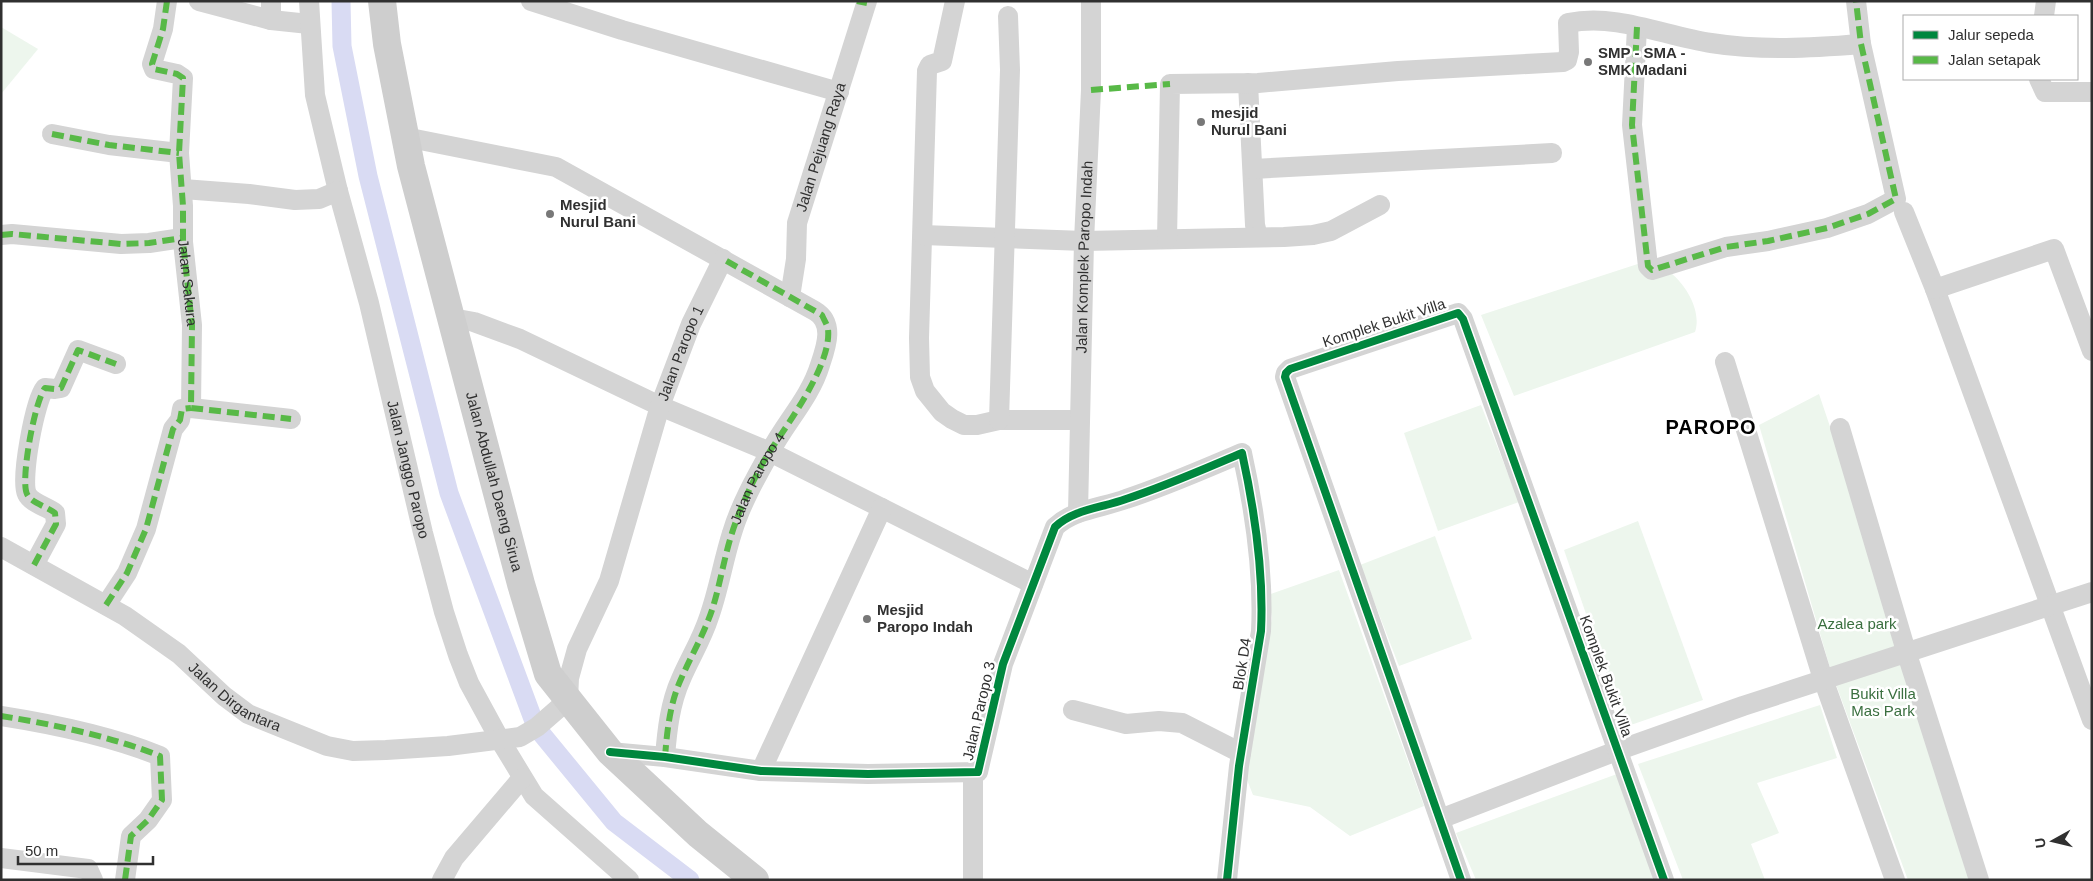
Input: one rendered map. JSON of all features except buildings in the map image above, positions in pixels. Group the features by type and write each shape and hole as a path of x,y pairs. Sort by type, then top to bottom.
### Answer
{"main road":[{"name":"Jalan Abdullah Daeng Sirua","path":"382,1 387,44 405,138 521,584 544,665 548,674 610,752 698,834 755,880"}],"street":[{"path":"167,1 163,29 152,64 154,69 178,74 183,78 179,153 182,189 182,238"},
{"path":"199,1 271,11 309,24"},
{"name":"Jalan Janggo Paropo","path":"309,1 315,95 338,191 369,303 388,388 444,612 469,682 500,740 534,796 629,880"},
{"path":"531,1 622,30 839,92"},
{"path":"956,1 942,61 940,64 930,65 927,71 919,338 920,377 925,391 942,412 964,425 977,425 999,420 1079,420"},
{"name":"Jalan Komplek Paropo Indah","path":"1078,513 1084,241 1090,90 1090,1"},
{"path":"1637,27 1632,124 1648,266 1652,270 1726,247 1768,241 1827,228 1868,214 1896,198 1861,44 1856,1"},
{"path":"2044,15 2046,1"},
{"name":"Jalan Pejuang Raya","path":"790,297 796,259 797,223 839,92 864,2"},
{"path":"1167,239 1170,84 1248,83 1398,71 1563,62 1567,60 1569,52 1568,23 1602,10 1637,27 1710,43 1751,48 1861,44"},
{"path":"999,420 1010,70 1008,16"},
{"path":"2039,80 2045,92 2092,92"},
{"path":"1248,83 1258,237"},
{"path":"52,134 110,145 179,153"},
{"path":"405,138 556,166 723,259"},
{"path":"1253,169 1552,153"},
{"path":"182,189 249,194 295,200 319,199 338,191"},
{"path":"923,235 1084,241 1313,235 1331,231 1380,204"},
{"path":"1904,212 1935,289 2092,720"},
{"name":"Jalan Sakura","path":"1,235 12,234 121,244 149,243 182,238 192,325 191,408"},
{"path":"1935,289 2054,249 2092,351"},
{"name":"Jalan Paropo 4","path":"665,757 667,729 680,680 702,635 712,608 737,517 770,452 810,389 820,368 828,333 828,326 822,315 723,259"},
{"name":"Jalan Paropo 1","path":"568,700 569,678 577,649 609,581 660,406 691,324 723,259"},
{"name":"Komplek Bukit Villa","path":"1461,880 1285,377 1290,368 1454,314 1461,315 1539,535 1619,750 1664,880"},
{"path":"452,318 474,322 520,339 660,406 770,452 1033,584"},
{"path":"34,565 56,524 57,518 56,513 28,497 26,492 26,466 36,409 41,393 45,388 61,388 78,350 116,364"},
{"path":"1725,362 1823,679 1895,880"},
{"path":"106,605 127,573 146,529 173,429 180,420 182,409 191,408 291,419"},
{"path":"1840,428 1906,651 1979,880"},
{"name":"Jalan Paropo 3","path":"610,752 665,757 762,771 868,774 978,772 1002,664 1055,526 1064,518 1142,494 1242,453"},
{"name":"Blok D4","path":"1227,880 1241,754 1261,631 1262,613 1259,545 1242,453"},
{"path":"762,771 882,508"},
{"name":"Jalan Dirgantara","path":"1,547 106,605 179,654 224,696 248,714 326,746 353,751 386,750 500,740"},
{"path":"1440,820 1619,750 1906,651 2092,592"},
{"path":"500,740 520,737 537,727 568,700"},
{"path":"1073,710 1126,724 1158,721 1182,723 1241,754"},
{"path":"1,716 29,720 139,748 160,756 162,800 148,820 131,836 125,880"},
{"path":"973,773 974,880"},
{"path":"442,880 454,858 522,778"},
{"path":"1,858 88,869 93,880"}],"green space":[{"path":"1,27 38,49 1,94"},
{"path":"1650,260 1676,277 1687,291 1696,316 1695,332 1514,396 1481,315"},
{"path":"1819,394 1983,880 1908,880 1831,671 1759,425"},
{"path":"1481,405 1519,502 1438,531 1404,433"},
{"path":"1638,521 1703,700 1625,727 1564,550"},
{"path":"1435,536 1472,639 1399,666 1360,565"},
{"path":"1339,570 1424,806 1350,836 1310,807 1253,795 1244,772 1272,618 1268,595"},
{"path":"1820,705 1837,758 1757,783 1779,833 1751,844 1765,880 1683,880 1638,764"},
{"path":"1617,774 1655,877 1649,880 1476,880 1456,833"}],"waterway":[{"path":"341,1 342,46 368,176 449,493 536,727 614,822 690,880"}],"marked path":[{"path":"167,1 163,29 152,64 154,69 177,74 183,78 179,153 183,206 183,242 192,325 191,408 291,419"},
{"path":"857,1 867,3"},
{"path":"1637,27 1632,125 1648,266 1652,270 1726,247 1768,241 1827,228 1868,214 1896,199 1861,44 1856,1"},
{"path":"1091,90 1170,84"},
{"path":"52,134 109,145 179,153"},
{"path":"1,235 12,234 121,244 149,243 182,238"},
{"path":"665,757 668,727 674,698 712,610 729,542 739,513 765,459 808,392 823,359 827,343 828,329 822,315 723,259"},
{"path":"34,565 56,524 55,513 32,500 27,494 25,486 27,457 33,423 41,395 45,388 61,388 78,350 116,364"},
{"path":"106,605 127,573 146,529 173,429 180,420 182,409 191,408"},
{"path":"1,716 82,732 160,756 162,800 148,820 131,836 125,880"}],"cycle path":[{"path":"1461,880 1285,377 1290,369 1458,313 1463,319 1664,880"},
{"path":"610,752 665,757 761,771 868,774 978,772 1003,664 1055,527 1071,516 1156,489 1242,453 1258,542 1262,609 1261,631 1239,766 1227,880"}],"place":[{"name":"SMP - SMA - SMK Madani","path":"1588,62"},
{"name":"mesjid Nurul Bani","path":"1201,122"},
{"name":"Mesjid Nurul Bani","path":"550,214"},
{"name":"Mesjid Paropo Indah","path":"867,619"}],"district":[{"name":"PAROPO","path":"1711,427"}],"park label":[{"name":"Azalea park","path":"1857,624"},
{"name":"Bukit Villa Mas Park","path":"1883,702"}]}
